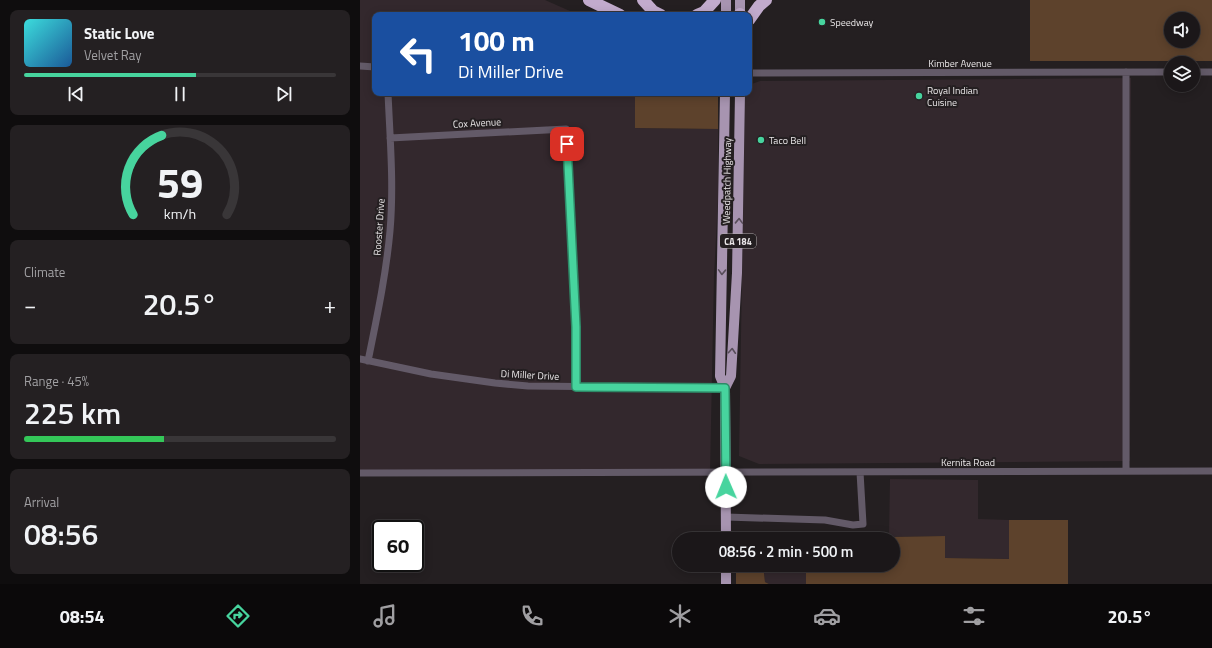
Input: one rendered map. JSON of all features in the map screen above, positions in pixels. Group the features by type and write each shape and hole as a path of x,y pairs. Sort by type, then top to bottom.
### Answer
{"highway":[{"path":"589,0 614,12"},
{"path":"643,0 656,12"},
{"path":"704,12 715,0"},
{"path":"749,12 766,0"}],"main road":[{"path":"726,0 726,12"},
{"path":"740,0 742,12"},
{"name":"Weedpatch Highway","path":"725,96 720,376 725,388 726,532"},
{"name":"Weedpatch Highway","path":"725,388 730,376 737,273 740,96"},
{"path":"726,572 726,584"}],"street":[{"path":"360,66 372,66"},
{"path":"1126,72 1126,471"},
{"name":"Kimber Avenue","path":"752,73 1164,72"},
{"path":"1200,72 1212,72"},
{"name":"Rooster Drive","path":"368,360 387,260 392,199 388,96"},
{"name":"Cox Avenue","path":"390,138 566,129 576,327 576,387"},
{"name":"Di Miller Drive","path":"360,359 425,373 528,386 725,388"},
{"name":"Kernita Road","path":"360,473 1212,471"},
{"path":"726,517 825,520 853,525 863,524 860,472"}],"shaded area":[{"path":"360,0 545,0 572,12 372,12 372,96 635,96 635,128 718,129 718,200 714,276 710,473 360,474"},
{"path":"1030,0 1212,0 1212,61 1200,61 1200,56 1164,56 1164,61 1030,61"},
{"path":"1131,78 1130,461 759,464 739,456 745,96 752,96 752,84 760,81"},
{"path":"635,96 718,96 718,129 635,128"},
{"path":"890,479 978,480 978,519 1009,520 1009,559 945,558 945,536 900,537 900,532 889,532"},
{"path":"1009,520 1068,520 1068,584 806,584 806,572 900,572 900,537 945,536 945,558 1009,559"},
{"path":"736,572 764,572 765,582 769,584 736,584"},
{"path":"764,572 806,572 806,584 769,584 765,582"}],"place":[{"name":"Speedway","path":"822,22"},
{"name":"Royal Indian Cuisine","path":"919,96"},
{"name":"Taco Bell","path":"761,140"}],"route":[{"path":"567,144 576,327 576,387 725,388 726,487"}]}
